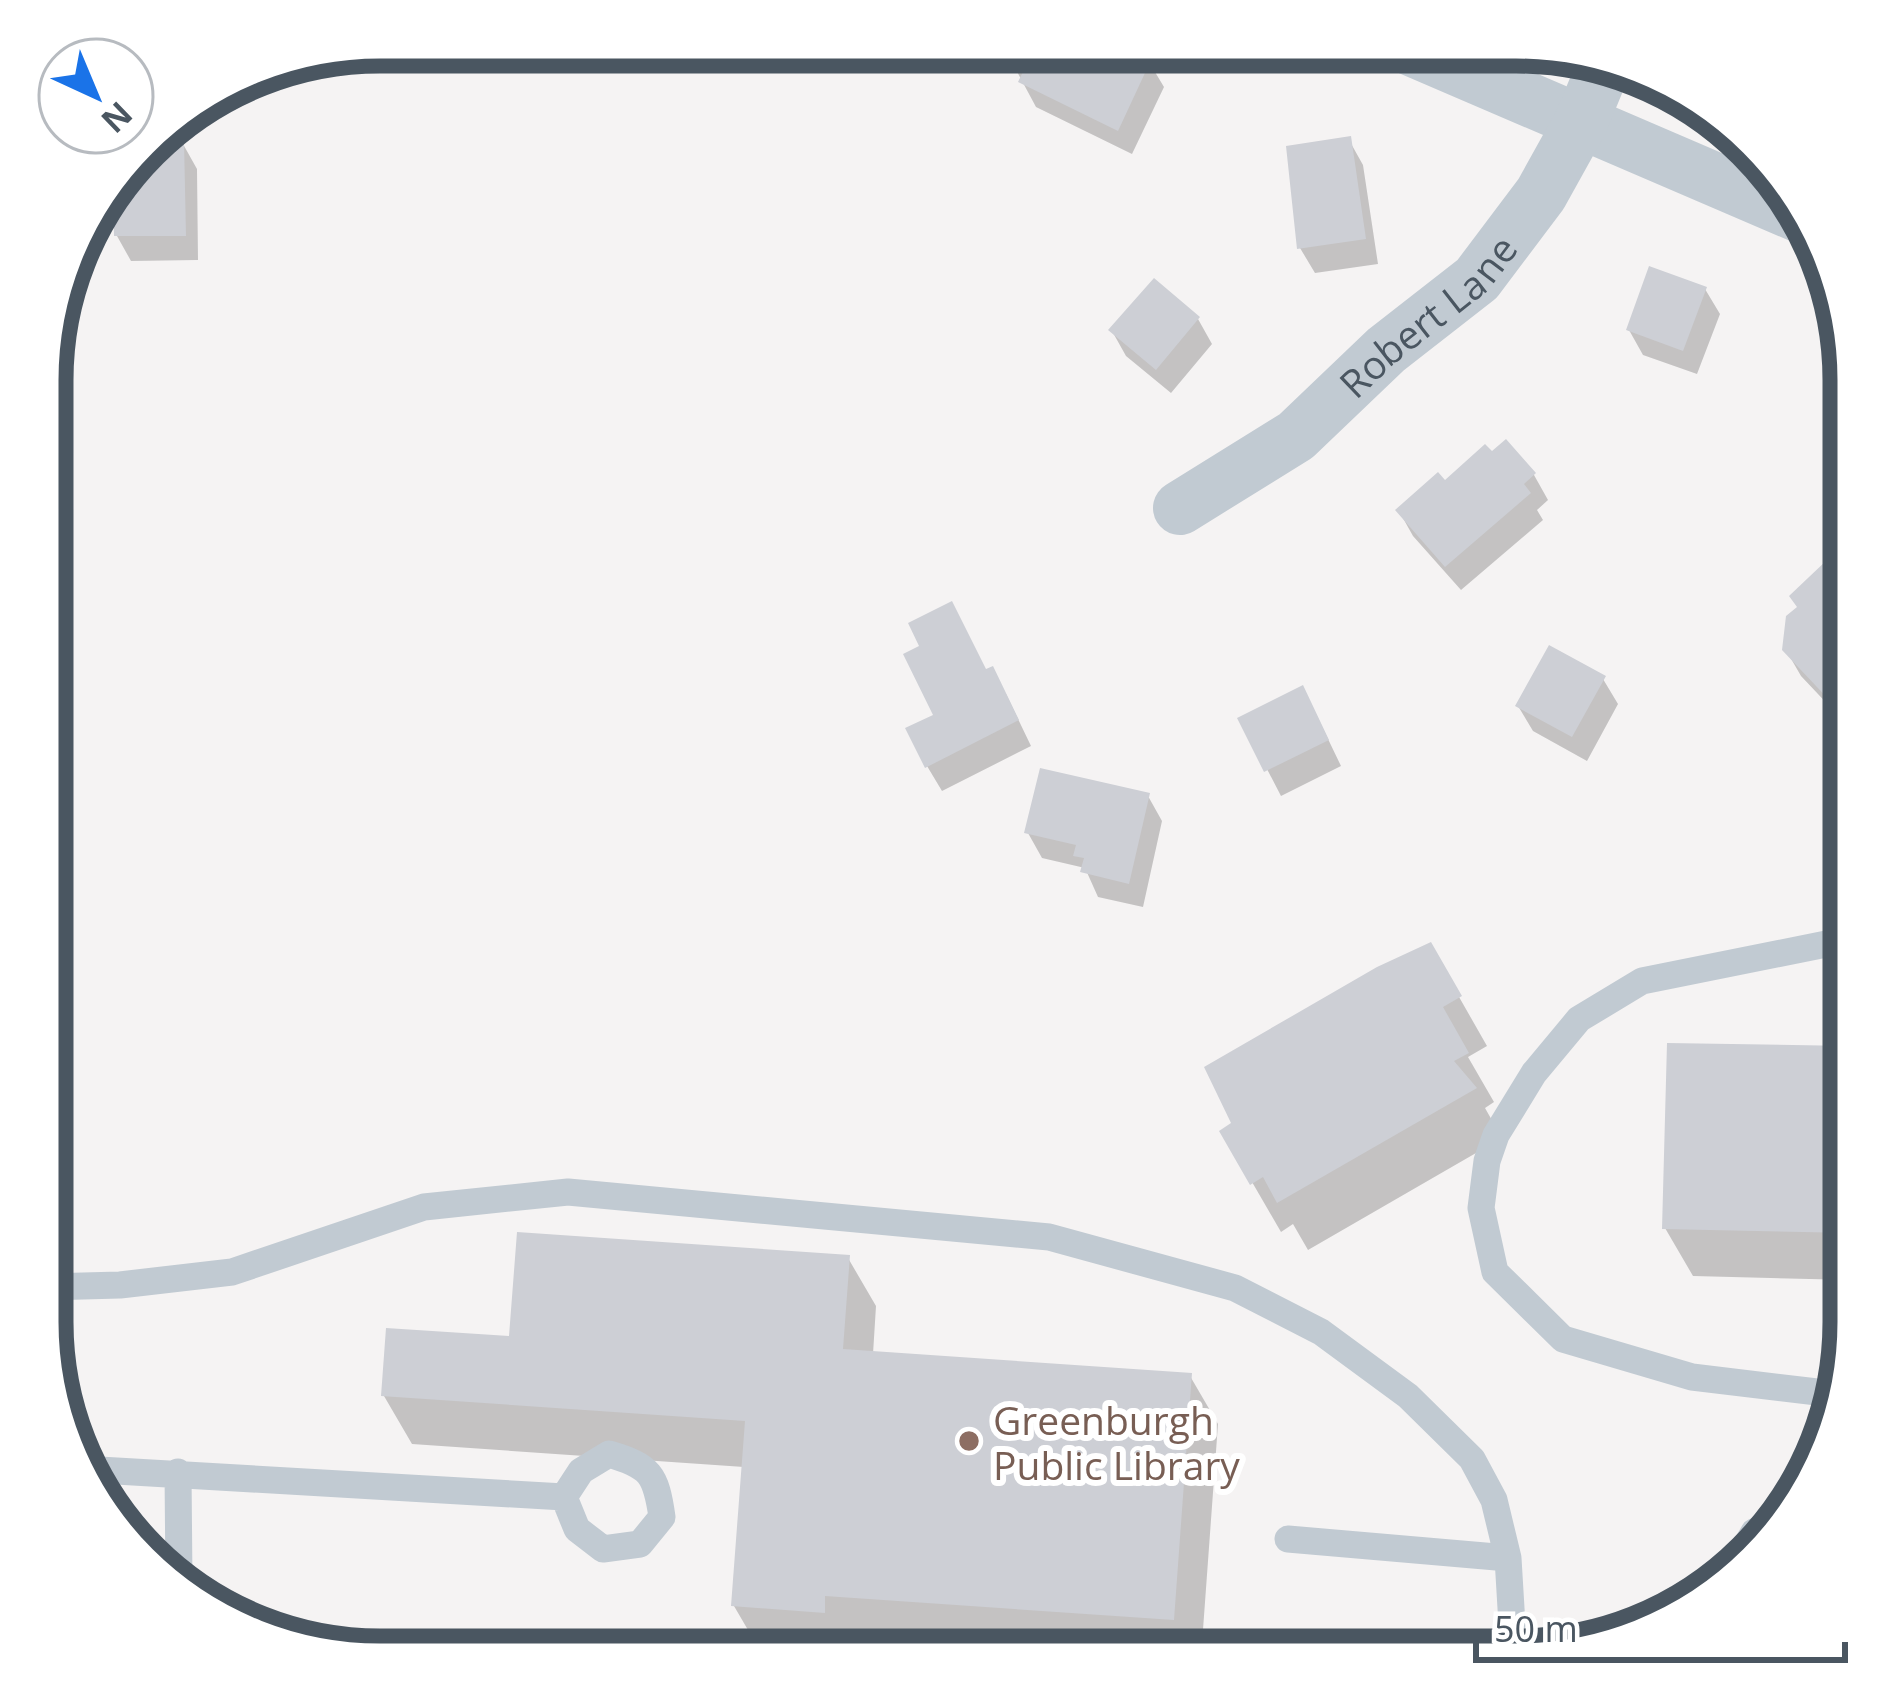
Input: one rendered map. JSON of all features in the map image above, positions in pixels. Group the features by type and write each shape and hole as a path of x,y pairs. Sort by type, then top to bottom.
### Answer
{"street":[{"path":"1453,67 1777,206"},
{"name":"Robert Lane","path":"1180,508 1297,436 1386,350 1478,279 1541,194 1599,78"}],"lane":[{"path":"1821,1392 1692,1377 1563,1339 1495,1272 1481,1208 1496,1135 1534,1073 1579,1019 1642,981 1830,944"},
{"path":"67,1286 232,1273 424,1207 568,1192 1048,1237 1235,1288 1321,1332 1408,1396 1472,1459 1495,1500 1508,1558 1509,1635"},
{"path":"103,1470 564,1497"},
{"path":"178,1472 179,1563"},
{"path":"1288,1540 1508,1558"}],"building":[{"path":"1025,67 1148,67 1118,131 1018,82"},
{"path":"1351,136 1366,239 1297,249 1286,146"},
{"path":"184,141 186,236 114,236 114,215 119,206 173,144"},
{"path":"1649,266 1707,287 1683,351 1626,330"},
{"path":"1154,278 1200,317 1156,370 1108,330"},
{"path":"1506,439 1536,473 1524,484 1531,493 1445,567 1395,510 1438,472 1445,480 1485,444 1492,451"},
{"path":"1829,560 1829,700 1782,650 1786,616 1797,607 1789,596"},
{"path":"952,601 986,669 993,666 1019,720 925,768 905,728 933,715 903,654 919,646 908,623"},
{"path":"1549,645 1606,676 1572,737 1515,706"},
{"path":"1303,685 1329,740 1264,772 1237,718"},
{"path":"1040,768 1150,793 1129,884 1080,872 1084,858 1073,856 1076,845 1024,833"},
{"path":"1431,942 1462,996 1443,1007 1469,1053 1454,1061 1477,1088 1277,1203 1263,1177 1250,1185 1219,1131 1231,1123 1204,1067 1377,967"},
{"path":"1667,1043 1830,1046 1830,1233 1662,1229"},
{"name":"Greenburgh Public Library","path":"517,1232 850,1255 843,1349 1192,1373 1174,1620 825,1596 825,1613 731,1606 745,1421 381,1396 386,1328 509,1336"}],"place":[{"name":"Greenburgh Public Library","path":"969,1441"}]}
